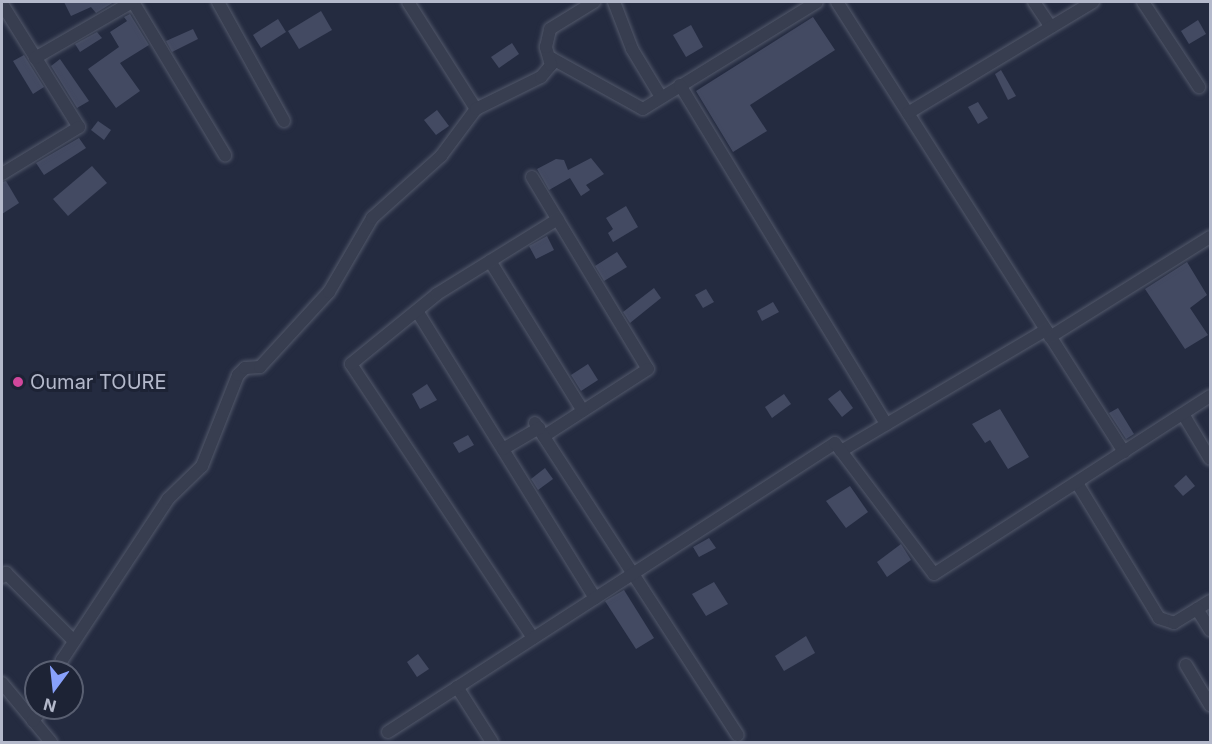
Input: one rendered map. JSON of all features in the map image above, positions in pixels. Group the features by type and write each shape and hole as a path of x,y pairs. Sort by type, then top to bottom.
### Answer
{"street":[{"path":"36,58 132,2 225,155"},
{"path":"218,2 284,121"},
{"path":"408,2 476,109"},
{"path":"594,2 550,29 546,47 551,58 643,109 817,2"},
{"path":"614,2 632,48 662,97"},
{"path":"837,2 1124,452"},
{"path":"1034,2 1051,27"},
{"path":"908,113 1093,2"},
{"path":"1143,2 1199,87"},
{"path":"2,4 79,127 2,174"},
{"path":"64,660 74,641 138,550 168,500 202,466 237,375 245,368 260,367 329,292 372,218 441,156 476,109 541,77 551,58"},
{"path":"680,86 886,424"},
{"path":"503,449 539,429 583,411 648,369 532,177"},
{"path":"533,638 351,364 417,311 490,261 558,219"},
{"path":"841,451 1210,237"},
{"path":"490,261 583,411"},
{"path":"417,311 595,598"},
{"path":"388,732 835,443 934,574 1210,396"},
{"path":"1183,414 1210,459"},
{"path":"539,429 738,735"},
{"path":"1077,483 1159,618 1174,623 1210,601"},
{"path":"2,577 6,573 74,641"},
{"path":"1197,609 1210,630"},
{"path":"1186,665 1210,705"},
{"path":"2,683 51,742"},
{"path":"457,687 492,742"}],"building":[{"path":"64,2 114,2 96,13 91,7 71,16"},
{"path":"321,11 332,30 299,49 288,31"},
{"path":"130,14 149,45 120,63 140,91 116,108 88,69 119,47 110,32 127,21 124,17"},
{"path":"813,17 835,50 750,105 767,131 733,152 696,91"},
{"path":"278,19 286,32 261,48 253,35"},
{"path":"1198,20 1206,34 1189,44 1181,31"},
{"path":"691,25 703,47 686,57 673,35"},
{"path":"193,29 198,39 172,52 166,41"},
{"path":"97,32 102,38 80,52 75,44"},
{"path":"512,43 519,54 499,68 491,57"},
{"path":"24,55 44,87 33,94 13,61"},
{"path":"60,59 89,101 77,108 51,66"},
{"path":"1001,70 1016,96 1008,100 995,74"},
{"path":"978,102 988,118 978,124 968,107"},
{"path":"437,110 449,126 436,135 424,120"},
{"path":"98,121 111,130 104,140 91,130"},
{"path":"79,138 86,148 44,175 36,163"},
{"path":"591,158 604,174 586,185 590,190 581,196 570,178 549,190 537,169 556,159 564,160 568,170"},
{"path":"92,166 107,183 68,216 53,199"},
{"path":"6,181 19,203 2,214 2,182"},
{"path":"626,206 638,227 613,242 608,233 613,229 606,218"},
{"path":"547,236 554,250 536,259 529,246"},
{"path":"617,252 627,267 604,281 595,266"},
{"path":"1187,262 1207,295 1190,308 1208,335 1185,349 1145,289"},
{"path":"654,288 661,298 630,323 623,312"},
{"path":"706,289 714,302 703,308 695,295"},
{"path":"773,302 779,312 762,321 757,311"},
{"path":"588,364 598,380 581,391 571,375"},
{"path":"427,384 437,400 420,409 412,394"},
{"path":"840,390 853,408 842,417 828,399"},
{"path":"784,394 791,404 772,418 765,407"},
{"path":"1118,408 1134,434 1126,439 1109,413"},
{"path":"1000,409 1029,457 1008,469 990,440 985,443 972,424"},
{"path":"468,435 474,445 459,453 453,443"},
{"path":"545,468 553,479 538,490 531,479"},
{"path":"1186,475 1195,486 1183,496 1174,486"},
{"path":"850,486 868,512 846,528 826,501"},
{"path":"709,538 716,548 699,557 693,547"},
{"path":"901,544 911,560 887,577 877,562"},
{"path":"714,582 728,604 706,616 692,594"},
{"path":"624,590 654,638 636,649 605,601"},
{"path":"806,636 815,653 784,671 775,656"},
{"path":"418,654 429,669 417,677 407,662"}],"place":[{"name":"Oumar TOURE","path":"18,382"}]}
